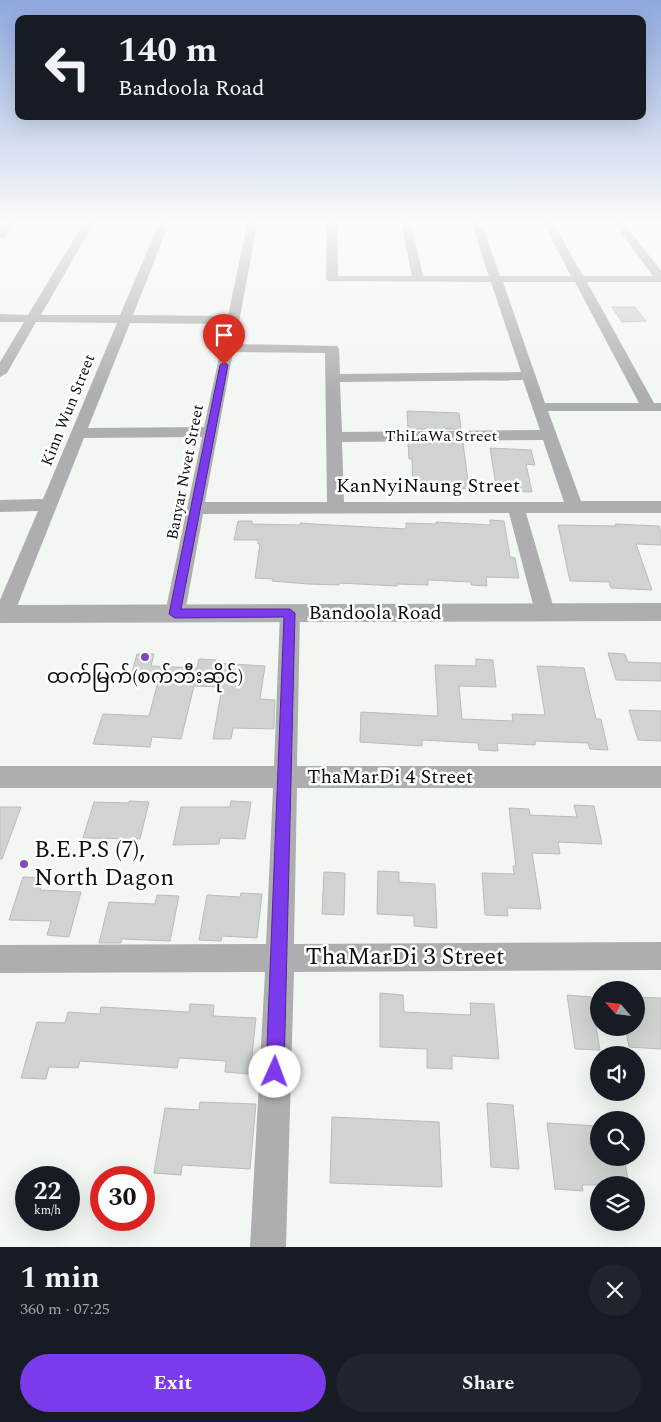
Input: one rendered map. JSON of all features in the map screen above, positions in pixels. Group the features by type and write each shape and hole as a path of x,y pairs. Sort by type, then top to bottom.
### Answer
{"street":[{"path":"0,373 58,277"},
{"name":"Kinn Wun Street","path":"2,614 49,505 141,277"},
{"name":"Banyar Nwet Street","path":"175,614 242,277"},
{"path":"332,277 332,279 661,279"},
{"path":"496,279 574,507"},
{"path":"580,279 655,407"},
{"path":"0,318 233,320"},
{"path":"227,348 330,348 336,508"},
{"path":"332,378 528,376"},
{"path":"539,407 655,407"},
{"path":"78,433 211,432"},
{"name":"ThiLaWa Street","path":"334,437 549,435"},
{"path":"0,506 49,505"},
{"path":"516,507 545,612"},
{"name":"KanNyiNaung Street","path":"195,508 661,507"},
{"name":"Bandoola Road","path":"2,614 661,612"},
{"path":"268,1247 280,958 290,613"},
{"name":"ThaMarDi 4 Street","path":"0,777 661,776"},
{"name":"ThaMarDi 3 Street","path":"0,959 661,956"}],"building":[{"path":"612,307 635,307 646,321 622,322"},
{"path":"407,411 459,413 461,429 408,429"},
{"path":"408,443 463,443 469,489 448,488 448,492 413,491 412,459 409,459"},
{"path":"490,448 531,450 535,465 526,464 532,492 497,491"},
{"path":"490,520 504,521 510,557 515,558 519,578 486,577 487,586 471,585 471,582 428,580 428,585 308,584 255,578 260,544 258,544 258,540 234,540 238,521 252,521 252,524 300,525 300,523 406,529 406,523 436,524 436,522 490,525"},
{"path":"615,524 659,526 661,545 636,544 652,590 611,588 609,582 570,581 558,525 616,526"},
{"path":"608,653 625,654 628,662 661,663 661,681 616,680"},
{"path":"137,654 154,654 151,666 197,668 199,659 216,660 215,663 265,666 260,699 275,700 274,729 233,728 231,739 213,739 222,687 194,686 181,739 152,737 150,747 93,744 103,714 149,716 158,682 130,680"},
{"path":"476,659 493,660 496,687 459,686 462,719 513,721 512,714 545,715 537,666 584,668 596,719 601,719 608,750 590,749 588,743 535,741 535,745 497,743 498,751 479,750 478,743 422,740 422,746 360,742 361,712 438,716 435,665 476,666"},
{"path":"629,710 661,711 661,741 638,740"},
{"path":"129,801 149,802 140,839 83,838 94,802 129,803"},
{"path":"231,801 251,802 245,839 220,838 219,844 173,845 181,807 230,807"},
{"path":"574,805 594,806 602,844 558,842 560,854 532,853 541,909 507,908 508,916 485,915 482,873 514,874 513,866 516,866 509,808 529,809 530,815 577,817"},
{"path":"0,807 21,807 2,859 0,859"},
{"path":"378,871 399,872 399,882 435,884 437,928 414,926 414,916 377,914"},
{"path":"324,872 345,873 344,915 322,914"},
{"path":"23,877 44,878 40,890 81,892 69,937 47,935 51,921 9,920"},
{"path":"241,893 262,894 257,938 222,936 221,941 199,940 207,895 240,897"},
{"path":"157,895 179,896 170,941 122,939 121,943 99,943 109,902 155,904"},
{"path":"380,993 403,995 404,1012 471,1015 470,1003 494,1004 499,1059 452,1056 452,1069 427,1068 427,1049 380,1047"},
{"path":"567,995 590,997 590,1036 598,1036 599,1046 590,1046 590,1050 575,1049"},
{"path":"645,997 661,998 661,1049 645,1048 645,1046 629,1046 627,1036 645,1036"},
{"path":"190,1004 214,1005 213,1016 256,1018 250,1074 225,1072 226,1061 179,1058 177,1068 80,1061 78,1068 49,1067 46,1079 21,1078 37,1022 65,1023 68,1012 100,1014 101,1007 189,1012"},
{"path":"200,1102 256,1104 250,1169 182,1165 181,1175 155,1173 165,1108 199,1110"},
{"path":"487,1103 513,1105 519,1169 491,1167"},
{"path":"332,1117 439,1122 442,1187 330,1183"},
{"path":"547,1123 590,1125 590,1166 625,1166 627,1176 590,1176 590,1185 582,1185 583,1191 555,1189"}],"place":[{"name":"ထက်မြက်(စက်ဘီးဆိုင်)","path":"145,657"},
{"name":"B.E.P.S (7), North Dagon","path":"24,864"}],"route":[{"path":"224,365 175,614 290,613 275,1072"}]}
